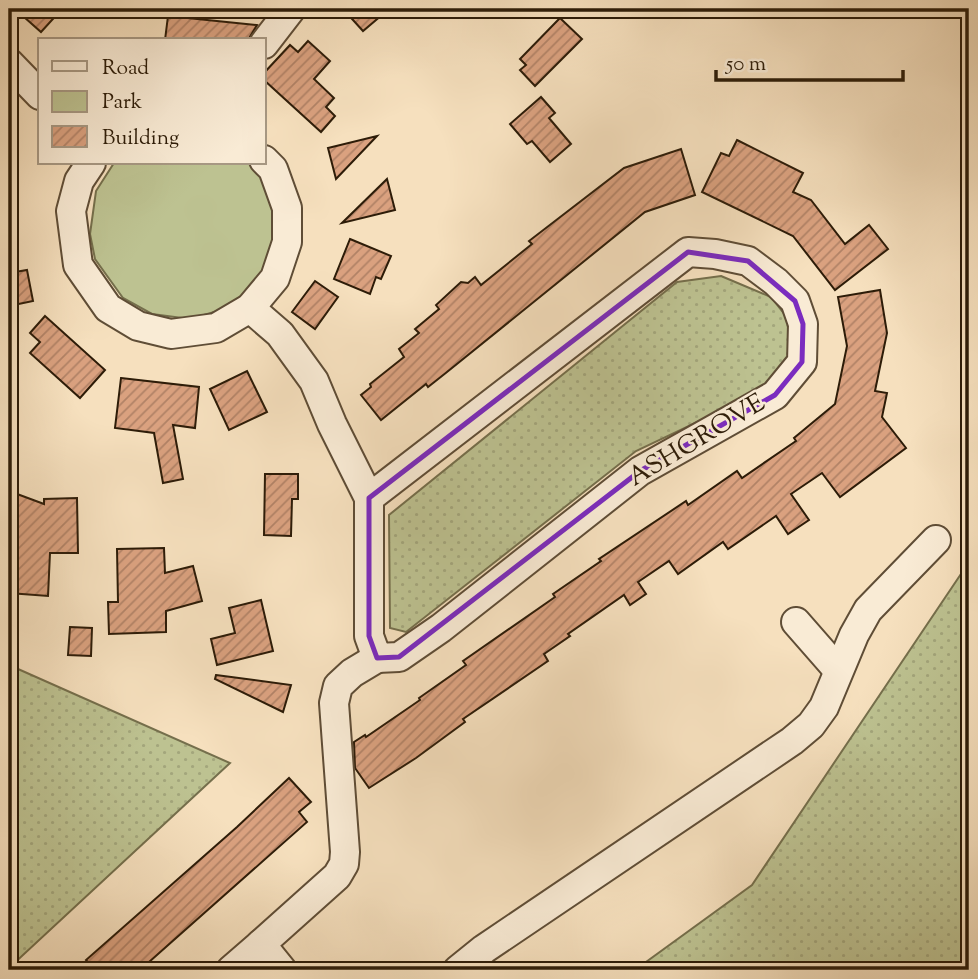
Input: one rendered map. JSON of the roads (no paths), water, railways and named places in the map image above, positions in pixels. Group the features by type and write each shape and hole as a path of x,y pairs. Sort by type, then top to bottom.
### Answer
{"street":[{"path":"266,41 291,9"},
{"path":"9,63 38,92"},
{"path":"90,164 79,181 71,211 78,265 108,309 138,326 171,334 216,328 250,308 275,278 287,242 287,208 273,169 266,162"},
{"name":"ASHGROVE","path":"231,970 337,876 344,864 334,703 338,685 377,658 399,657 441,628 640,471 775,395 802,362 803,324 795,301 776,282 748,261 688,252 369,498"},
{"path":"250,308 280,334 314,381 369,498 369,636 377,658"},
{"path":"458,970 484,949 792,741 811,725 824,707 838,670 868,610 936,540"},
{"path":"796,622 838,670"},
{"path":"261,944 282,970"}]}
